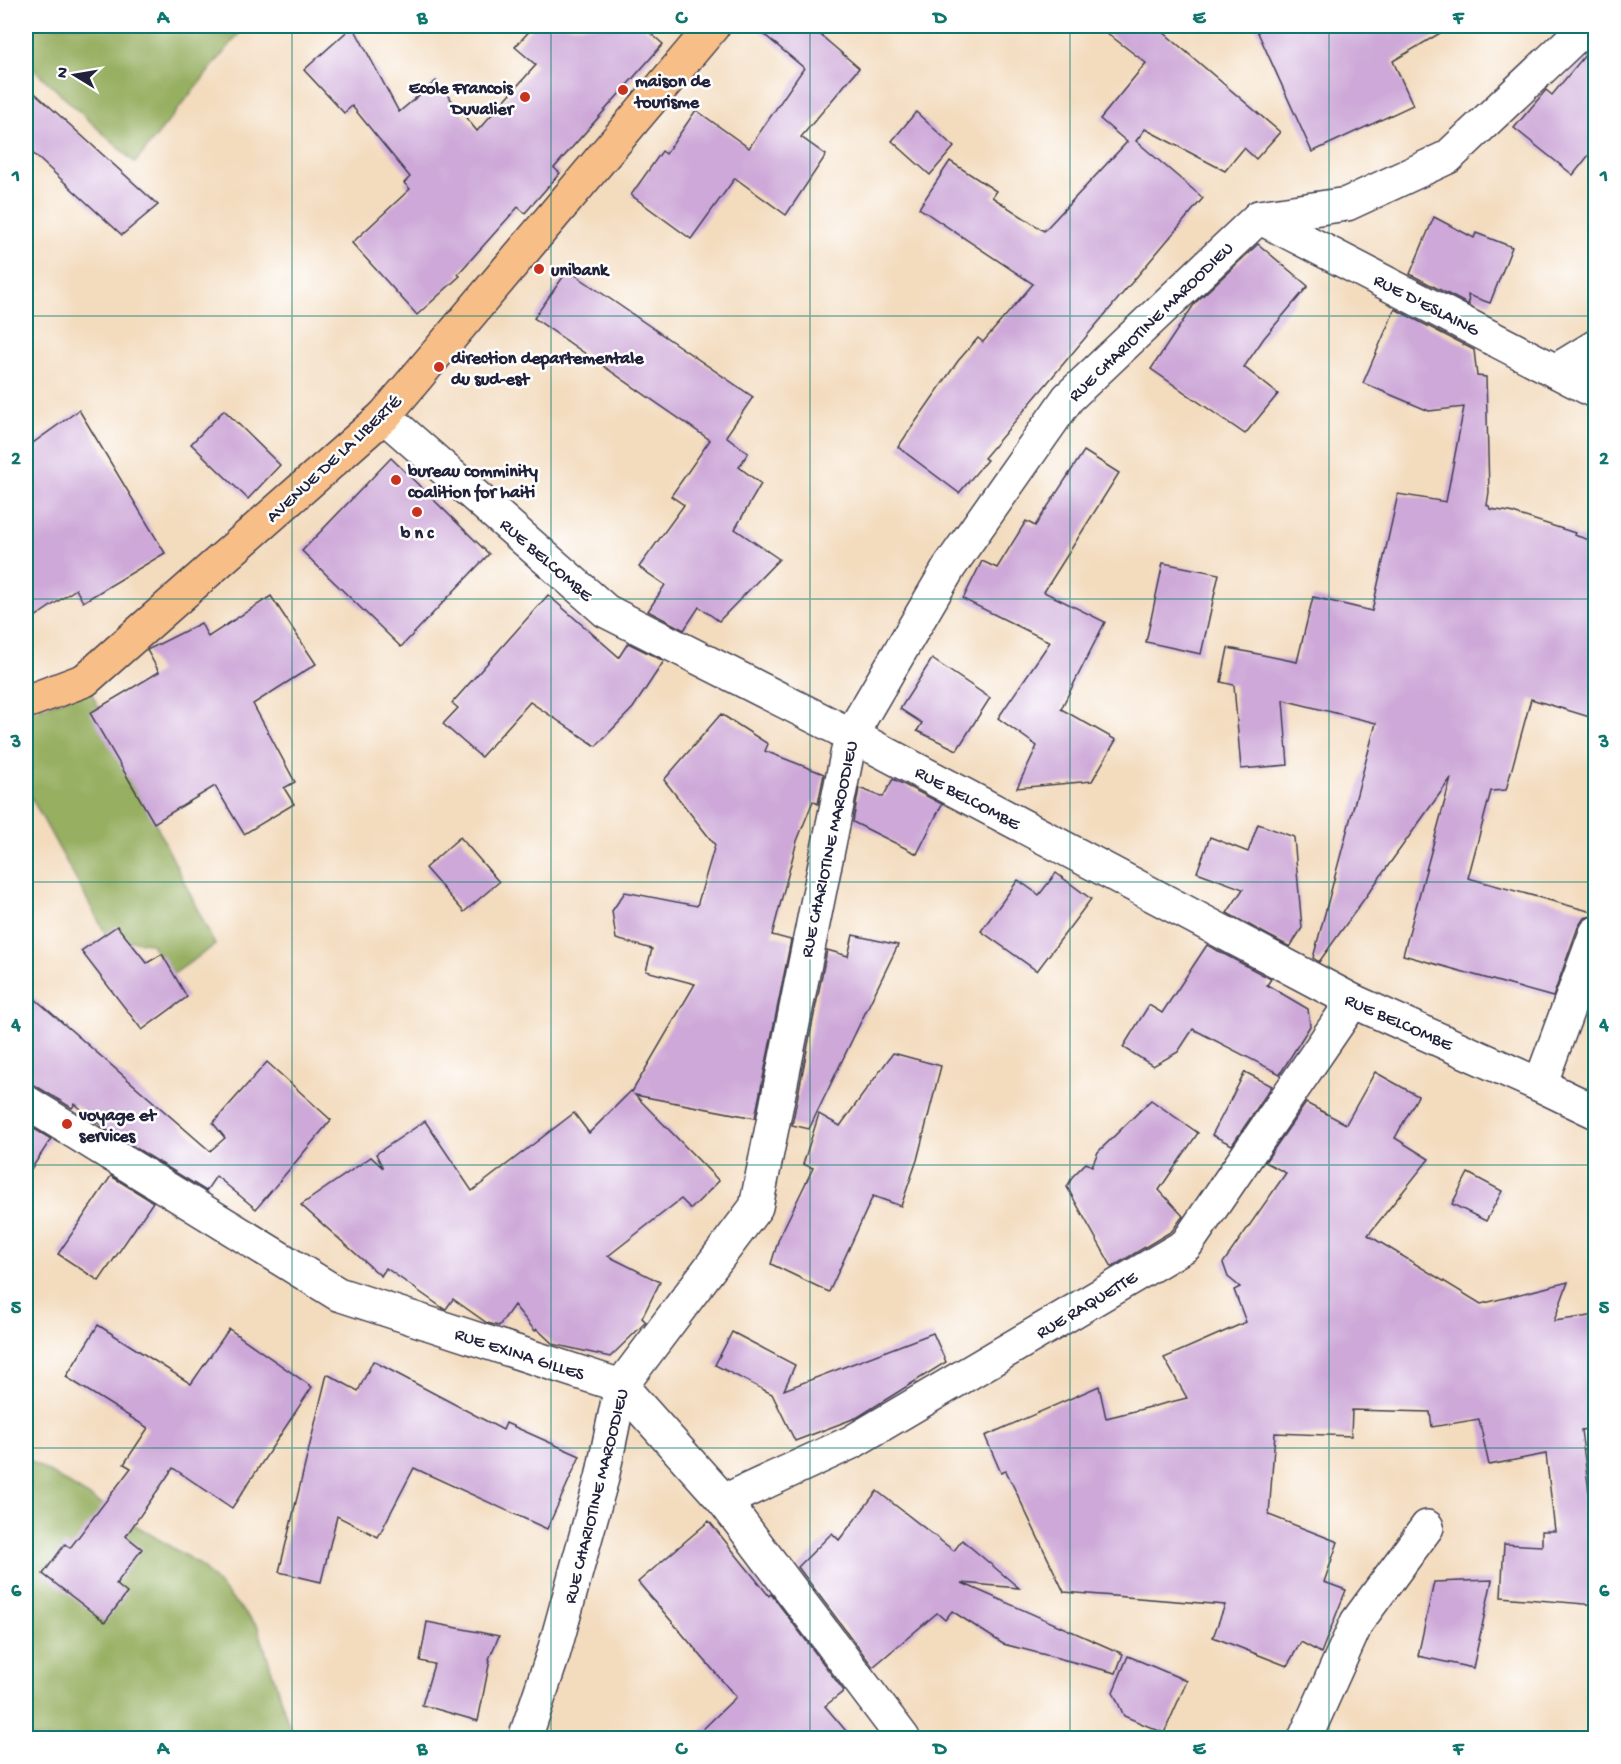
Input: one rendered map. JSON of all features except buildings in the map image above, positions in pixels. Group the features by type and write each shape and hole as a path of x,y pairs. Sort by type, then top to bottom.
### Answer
{"main road":[{"name":"AVENUE DE LA LIBERTÉ","path":"26,702 85,680 384,416 712,26"}],"street":[{"path":"1259,217 1347,204 1448,157 1584,26"},
{"name":"RUE D'ESLAING","path":"1259,217 1596,392"},
{"name":"RUE CHARIOTINE MAROODIEU","path":"525,1738 553,1655 599,1489 621,1386 756,1207 851,735 950,566 1068,398 1259,217"},
{"path":"1555,371 1596,346"},
{"name":"RUE BELCOMBE","path":"384,416 606,611 851,735 1353,1001 1596,1112"},
{"path":"1540,1085 1596,933"},
{"name":"RUE RAQUETTE","path":"724,1501 852,1442 1186,1245 1353,1001"},
{"name":"RUE EXINA GILLES","path":"26,1102 338,1294 621,1386"},
{"path":"621,1386 724,1501 903,1738"},
{"path":"1305,1738 1358,1622 1427,1527"}],"green space":[{"path":"26,26 245,26 135,163 26,62"},
{"path":"90,690 215,945 172,975 150,943 108,938 26,788 26,713"},
{"path":"26,1458 199,1564 258,1627 293,1738 26,1738"}],"place":[{"name":"maison de tourisme","path":"623,90"},
{"name":"Ecole Francois Duvalier","path":"525,97"},
{"name":"unibank","path":"539,269"},
{"name":"direction departementale du sud-est","path":"439,367"},
{"name":"bureau comminity coalition for haiti","path":"396,480"},
{"name":"b n c","path":"417,512"},
{"name":"voyage et services","path":"67,1124"}]}
